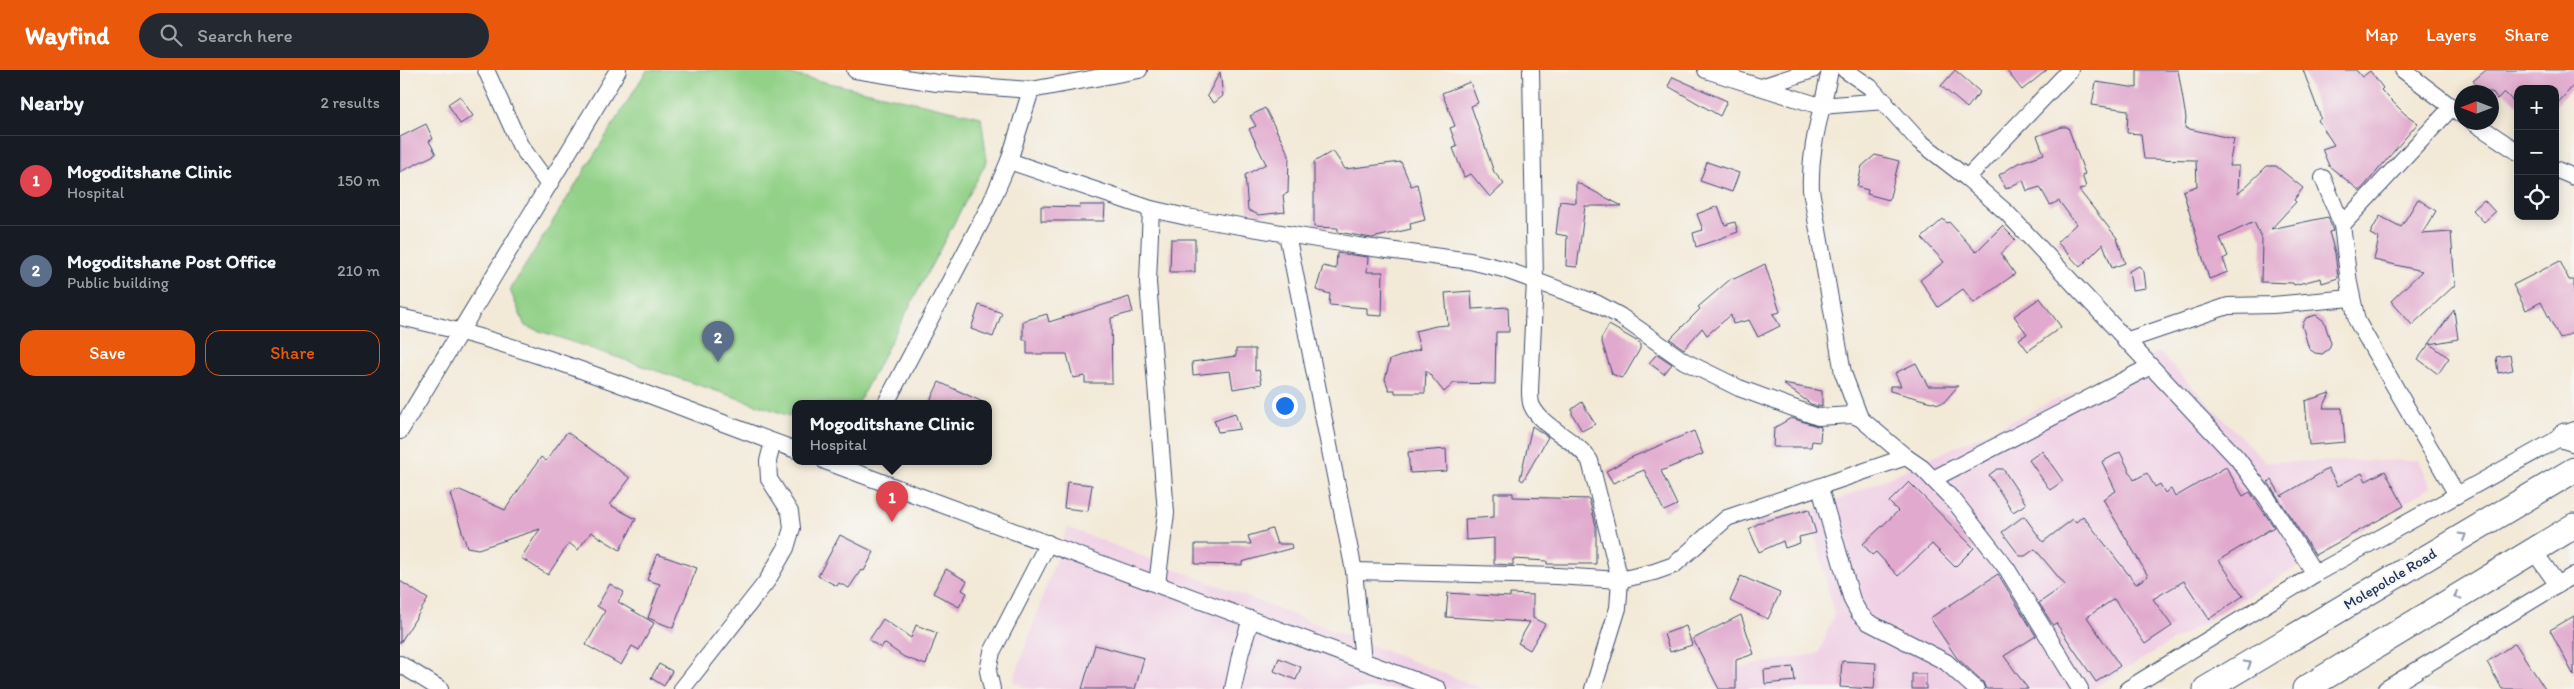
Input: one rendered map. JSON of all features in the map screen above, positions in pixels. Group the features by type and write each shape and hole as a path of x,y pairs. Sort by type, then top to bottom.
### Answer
{"main road":[{"name":"Molepolole Road","path":"2206,689 2574,470"},
{"path":"2305,689 2574,526"}],"street":[{"path":"486,70 520,145 549,185"},
{"path":"400,431 618,70"},
{"path":"855,70 937,83 1031,90 1139,70"},
{"path":"1531,70 1534,280 1530,390 1532,406 1540,417 1583,449 1590,461 1620,580 1618,608 1593,689"},
{"path":"1706,70 1820,106 1885,101"},
{"path":"1762,87 1813,70"},
{"path":"1830,70 1820,106 1810,167 1811,190 1843,373 1860,418"},
{"path":"1845,70 1861,79 1885,101 1919,142 1967,178 2007,214 2149,367 2237,458 2267,498 2315,574"},
{"path":"1967,178 2070,70"},
{"path":"2403,70 2454,110"},
{"path":"888,400 990,205 1009,161 1031,90"},
{"path":"2342,225 2454,114"},
{"path":"2485,130 2514,149"},
{"path":"1009,161 1151,209 1358,246 1470,261 1503,269 1596,303 1620,316 1684,361 1738,388 1818,417 1852,415 1860,418 1933,478 1955,502 1999,558 2080,689"},
{"path":"2559,171 2574,177"},
{"path":"2323,178 2342,225 2351,298 2357,321 2457,495"},
{"path":"1151,209 1148,282 1166,513 1157,584"},
{"path":"1287,234 1354,572 1364,661"},
{"path":"2125,341 2228,306 2273,305 2351,298"},
{"path":"400,317 460,330 620,385 792,449"},
{"path":"1933,478 2149,367"},
{"path":"2128,689 2315,574 2457,495 2571,435"},
{"path":"682,689 768,581 786,548 792,528 790,512 769,479 768,461 773,442"},
{"path":"1354,572 1557,576 1620,580 1674,565 1727,518 1820,488 1906,457"},
{"path":"854,466 1048,543 1438,689"},
{"path":"1820,488 1852,600 1859,613 1868,622 1946,662 1976,689"},
{"path":"990,689 988,671 992,652 1048,543"},
{"path":"2533,550 2558,585"},
{"path":"2386,689 2574,575"},
{"path":"1233,689 1241,651 1251,619"},
{"path":"400,664 440,689"}],"shaded area":[{"path":"2159,352 2265,462 2419,460 2431,487 2092,689 1716,689 1717,672 1819,653 1834,614 1810,512 1886,479"},
{"path":"1067,527 1484,689 1028,689 1013,682"}],"green space":[{"path":"647,70 771,70 981,117 987,161 860,400 792,400 792,417 525,326 510,290"}],"building":[{"path":"1955,70 1980,92 1967,108 1941,86"},
{"path":"2006,70 2047,70 2022,90"},
{"path":"2137,70 2178,70 2186,118 2185,128 2234,139 2229,166 2239,166 2238,194 2267,166 2276,166 2303,188 2294,200 2296,202 2271,229 2328,217 2333,231 2329,232 2335,253 2338,278 2322,283 2321,278 2294,285 2293,283 2261,282 2262,239 2254,222 2220,238 2228,256 2223,259 2228,272 2209,279 2183,191 2197,186 2196,160 2144,159 2141,134 2127,133 2128,110 2092,105 2096,82 2137,88"},
{"path":"2303,70 2356,70 2362,77 2370,71 2383,88 2381,90 2405,114 2418,123 2360,191 2329,166 2322,149 2334,145 2318,120 2321,118"},
{"path":"2486,70 2574,70 2574,85 2559,102 2559,85 2514,85 2514,102 2504,92 2499,97 2499,85 2476,85 2473,81"},
{"path":"1220,72 1223,96 1214,103 1207,96"},
{"path":"1673,77 1727,101 1720,116 1668,86"},
{"path":"1470,82 1478,103 1471,106 1494,172 1504,184 1490,197 1471,174 1464,177 1453,148 1457,147 1450,128 1455,126 1442,93"},
{"path":"460,96 473,116 460,124 448,104"},
{"path":"1265,108 1289,155 1288,193 1283,195 1285,212 1259,215 1248,210 1245,175 1266,164 1249,129 1256,126 1250,116"},
{"path":"426,124 433,139 429,141 436,154 400,172 400,137"},
{"path":"2062,127 2068,127 2085,174 2082,175 2086,187 2079,190 2117,238 2125,263 2112,268 2103,244 2080,267 2057,242 2076,224 2059,201 2050,205 2040,187 2027,191 2023,180 2006,189 1999,175 2018,163 2044,154 2037,136"},
{"path":"1333,151 1345,169 1401,162 1411,186 1417,184 1425,220 1410,224 1411,229 1372,238 1338,232 1338,228 1314,227 1314,162"},
{"path":"1875,155 1899,161 1889,200 1867,194 1868,190 1857,187 1862,166"},
{"path":"1707,162 1739,173 1732,192 1700,181"},
{"path":"1576,182 1622,206 1585,206 1577,267 1566,266 1567,236 1556,234 1560,201 1576,203"},
{"path":"2418,199 2436,211 2422,234 2451,232 2455,285 2412,325 2391,301 2422,271 2374,260 2379,238 2370,234 2380,216 2401,227"},
{"path":"2484,200 2495,212 2484,222 2473,210"},
{"path":"1080,205 1105,205 1104,221 1041,221 1041,206 1080,207"},
{"path":"1718,206 1725,225 1735,222 1738,232 1696,247 1693,233 1703,230 1697,214"},
{"path":"1943,219 1947,223 1949,222 1976,252 2002,226 2015,239 2001,254 2015,274 1974,303 1963,289 1938,307 1920,280 1944,262 1922,238"},
{"path":"1171,239 1195,239 1195,272 1170,272"},
{"path":"1337,253 1368,257 1367,272 1383,272 1382,316 1367,315 1367,308 1329,305 1330,294 1316,290 1323,266 1336,269"},
{"path":"2560,261 2569,280 2574,280 2574,332 2560,339 2541,302 2526,310 2513,285"},
{"path":"1765,264 1780,312 1773,314 1780,326 1758,337 1749,320 1733,324 1731,315 1707,335 1702,328 1684,349 1670,339 1700,309 1698,307 1733,277 1734,279"},
{"path":"2139,266 2144,272 2146,288 2132,290 2129,271"},
{"path":"1471,291 1472,309 1508,307 1509,332 1496,332 1495,384 1454,383 1444,392 1426,370 1425,393 1395,393 1395,390 1389,390 1385,379 1390,360 1420,349 1415,331 1448,325 1445,293"},
{"path":"1129,297 1133,312 1111,318 1112,383 1085,383 1085,376 1073,378 1067,354 1027,354 1027,340 1023,340 1023,321 1047,314 1049,322"},
{"path":"2040,298 2061,327 2028,351 2019,339 2027,334 2014,316"},
{"path":"979,305 1002,313 993,337 971,329"},
{"path":"2454,310 2458,339 2430,344 2449,358 2438,374 2418,359"},
{"path":"2316,315 2324,321 2331,343 2329,349 2322,354 2315,353 2309,349 2302,325 2306,318"},
{"path":"1609,325 1640,343 1640,349 1625,375 1621,378 1612,374 1601,339"},
{"path":"1236,349 1255,349 1255,371 1259,370 1262,384 1233,389 1230,371 1193,375 1192,362 1236,356"},
{"path":"1657,354 1672,364 1664,374 1649,363"},
{"path":"2510,355 2513,370 2498,373 2496,357"},
{"path":"1916,363 1928,386 1958,386 1944,402 1939,404 1890,391 1890,386 1901,386 1895,373"},
{"path":"939,382 978,400 930,400"},
{"path":"1783,384 1822,391 1822,407 1811,404"},
{"path":"2330,393 2323,408 2342,408 2345,442 2309,445 2305,401"},
{"path":"1582,402 1595,424 1582,431 1572,414 1572,409"},
{"path":"1235,413 1240,429 1218,432 1214,420"},
{"path":"1791,418 1821,427 1820,442 1812,441 1811,447 1773,447 1774,428"},
{"path":"1532,426 1548,437 1523,481 1520,479"},
{"path":"1694,431 1703,454 1661,471 1677,505 1664,511 1644,470 1613,483 1606,471 1630,458"},
{"path":"567,432 630,478 610,505 636,519 620,550 591,532 578,550 569,543 548,575 521,558 540,529 478,549 467,547 450,494 460,490 505,510 541,457 546,461"},
{"path":"1446,449 1447,471 1410,473 1408,452"},
{"path":"2042,451 2063,481 2050,490 2029,460"},
{"path":"2120,452 2134,480 2147,473 2155,487 2160,484 2165,493 2171,489 2175,497 2226,467 2243,496 2250,492 2274,527 2219,560 2243,596 2209,619 2184,581 2153,599 2172,626 2145,644 2114,599 2087,617 2120,666 2096,682 2056,623 2053,625 2039,603 2065,585 2035,549 2025,556 2020,556 2002,532 2024,516 2043,542 2073,519 2076,522 2083,516 2136,584 2148,576 2103,499 2116,491 2102,462"},
{"path":"1997,469 2003,469 2026,504 2013,512 1989,475"},
{"path":"2328,469 2338,486 2362,473 2366,481 2385,471 2404,506 2315,555 2268,482 2272,480 2281,496"},
{"path":"1067,482 1092,485 1088,511 1064,508"},
{"path":"1909,482 1974,548 1955,567 1932,544 1898,576 1876,552 1872,555 1863,544 1898,511 1889,502"},
{"path":"1494,493 1513,493 1513,497 1589,499 1596,526 1596,564 1547,564 1547,561 1513,559 1513,565 1494,564 1494,538 1466,540 1465,519 1494,517"},
{"path":"1809,509 1816,533 1799,537 1800,543 1785,548 1783,541 1759,552 1749,529 1761,522"},
{"path":"1272,529 1277,544 1291,544 1292,548 1242,562 1242,565 1195,564 1195,544 1251,544 1248,536"},
{"path":"840,535 874,552 864,571 861,570 849,588 839,583 837,586 818,576"},
{"path":"657,554 697,568 673,628 648,618 660,584 647,580"},
{"path":"946,569 967,581 962,590 967,593 959,607 933,593"},
{"path":"1998,574 2036,636 2004,656 2028,689 1986,689 1983,682 1957,658 1930,618"},
{"path":"1741,576 1780,593 1768,619 1730,601"},
{"path":"400,581 428,599 400,643"},
{"path":"610,584 624,592 618,602 654,623 639,650 632,646 621,665 586,645 605,611 597,606"},
{"path":"1448,593 1510,597 1510,594 1533,595 1533,618 1545,624 1530,650 1518,643 1530,622 1446,617"},
{"path":"1741,615 1754,654 1736,660 1736,689 1719,689 1693,639"},
{"path":"2574,616 2574,676 2550,630"},
{"path":"883,619 911,638 916,625 937,633 926,665 904,657 884,643 881,648 869,640"},
{"path":"1686,626 1692,645 1670,652 1664,634"},
{"path":"2515,643 2545,689 2502,689 2487,662"},
{"path":"1095,645 1144,658 1135,689 1082,689"},
{"path":"1279,658 1301,667 1296,680 1274,671"},
{"path":"1842,661 1876,663 1874,689 1840,687"},
{"path":"659,664 672,671 664,686 651,678"},
{"path":"1793,667 1795,681 1765,684 1764,670"},
{"path":"1912,674 1926,674 1926,689 1912,689"}],"place":[{"name":"Mogoditshane Post Office","path":"718,362"},
{"name":"Mogoditshane Clinic","path":"892,522"}]}
